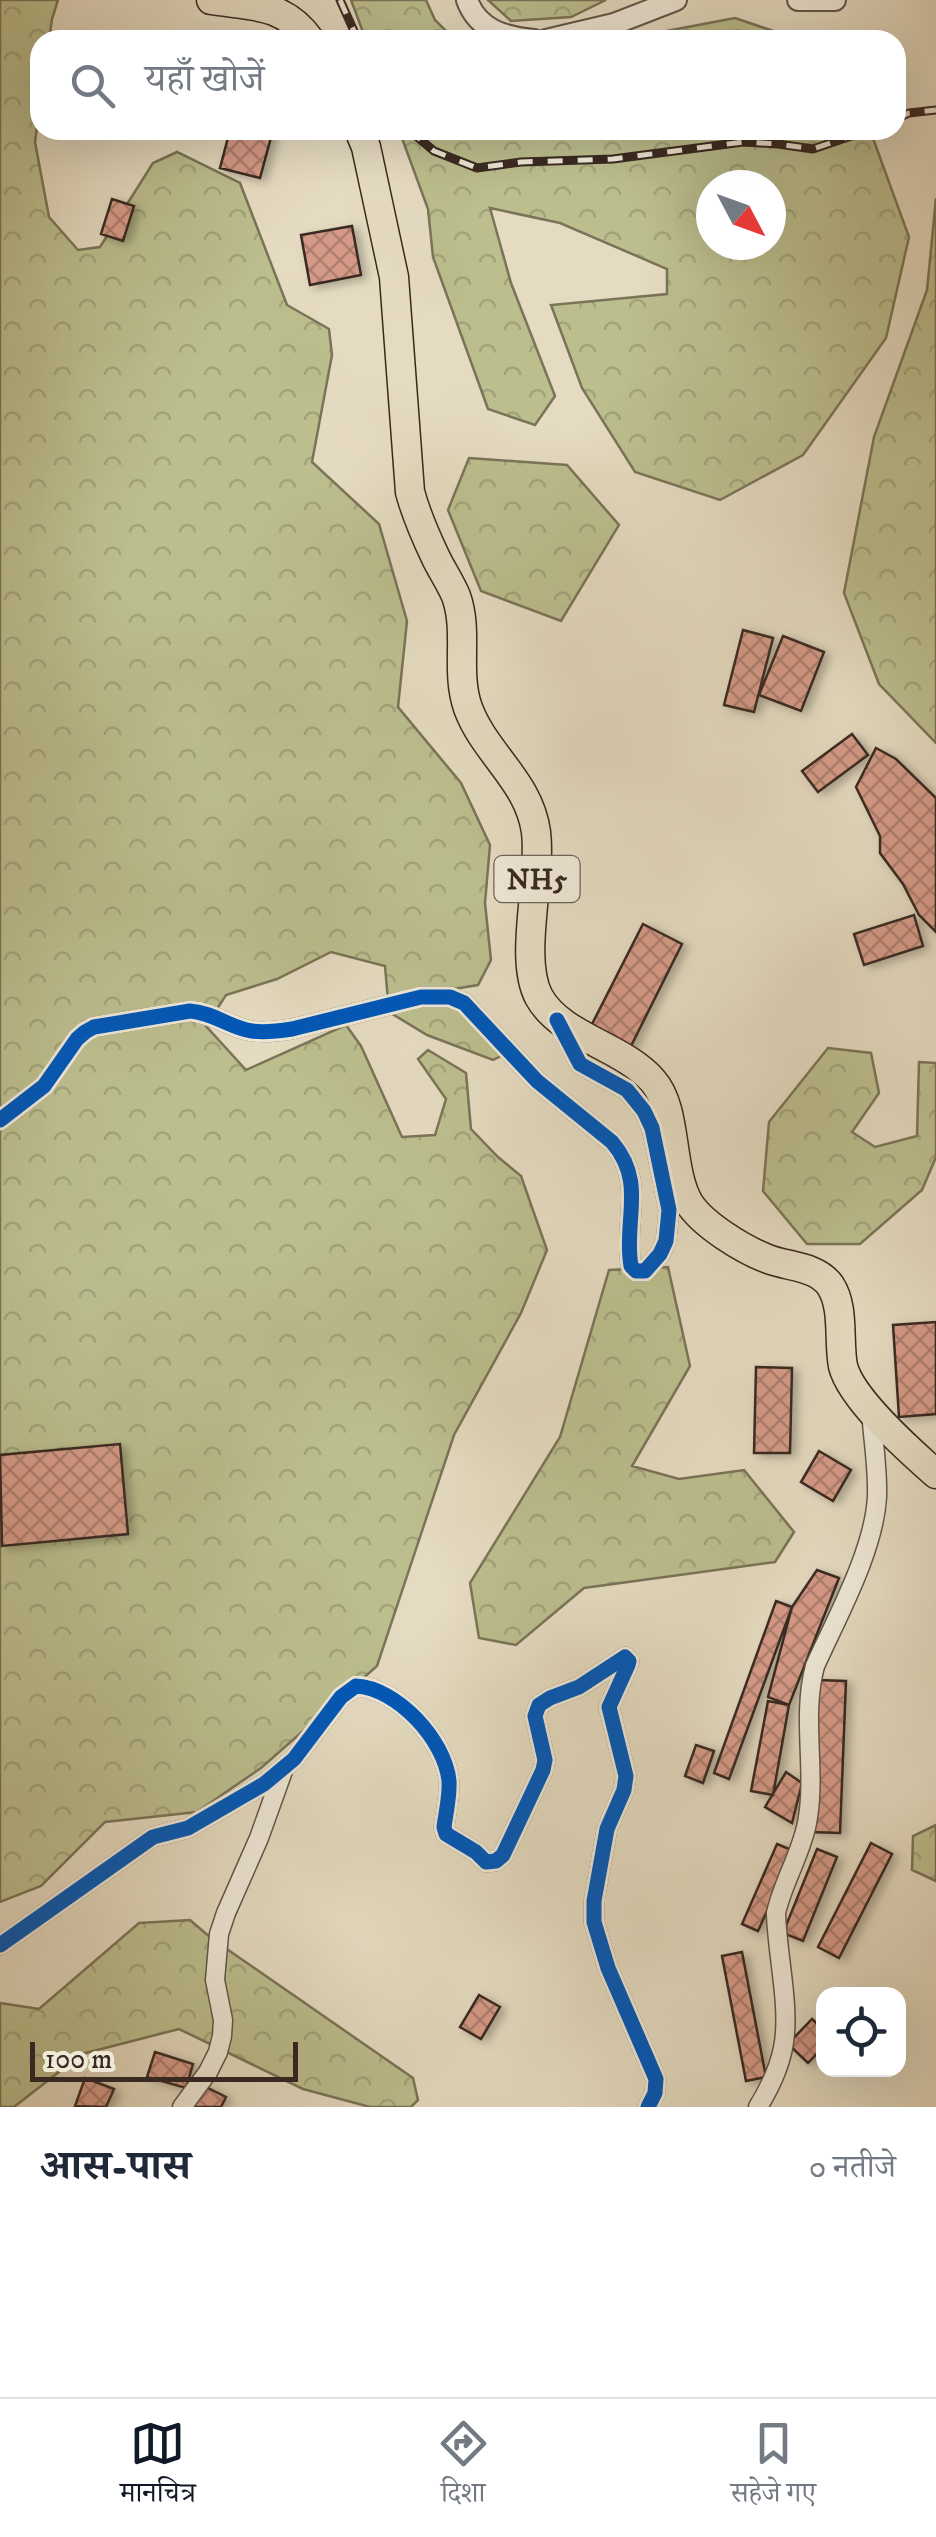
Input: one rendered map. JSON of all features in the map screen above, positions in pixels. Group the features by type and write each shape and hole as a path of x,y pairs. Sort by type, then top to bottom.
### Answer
{"highway":[{"path":"211,0 254,4 282,14 302,30"},
{"name":"NH5","path":"363,140 394,276 410,492 416,516 456,596 462,621 461,673 466,704 476,727 525,794 536,828 538,862 529,962 538,996 558,1020 641,1069 662,1093 680,1180 689,1202 702,1217 744,1249 814,1271 828,1282 836,1296 844,1368 850,1385 936,1474"}],"street":[{"path":"467,0 482,25 492,30"},
{"path":"588,30 676,0"},
{"path":"798,0 835,0"},
{"path":"0,1120 44,1086 77,1040 94,1027 190,1011 206,1012 248,1031 271,1032 422,997 450,997 464,1003 537,1081 622,1154 632,1187 631,1266 636,1271 645,1271 666,1241 670,1210 652,1128 644,1110 627,1090 580,1064 558,1020"},
{"path":"758,2107 784,2048 776,1913 807,1826 810,1684 873,1525 877,1496 870,1410"},
{"path":"0,1945 153,1837 188,1828 264,1784 304,1748 346,1692 360,1686 378,1689 399,1702 428,1735 443,1761 449,1784 446,1834 486,1862 496,1861 504,1854 543,1770 545,1760 535,1716 540,1704 628,1658 609,1707 626,1776 598,1874 594,1922 608,1968 656,2079 656,2093 648,2107"},
{"path":"182,2107 218,2052 223,2020 216,1980 219,1934 283,1770"}],"green space":[{"path":"0,0 58,0 50,30 30,30 30,140 35,140 49,217 78,250 100,247 153,163 177,152 240,183 287,305 329,329 332,355 312,462 379,524 407,621 398,707 461,783 490,845 485,903 491,960 478,985 435,992 477,1016 505,1054 493,1060 427,1035 389,1012 385,966 331,952 277,979 226,995 206,1026 246,1070 346,1025 361,1046 402,1137 435,1135 446,1099 418,1059 428,1050 466,1073 471,1129 521,1176 547,1250 521,1313 454,1435 377,1666 261,1768 197,1812 105,1822 41,1886 0,1902"},
{"path":"351,0 426,0 435,20 445,30 362,30"},
{"path":"488,0 606,0 571,17 511,21"},
{"path":"735,18 770,30 672,30"},
{"path":"403,140 874,140 909,237 886,338 803,455 720,500 635,472 582,388 551,305 667,294 667,269 560,223 490,208 511,283 555,396 535,425 488,409 433,257 428,209"},
{"path":"936,198 936,743 879,684 844,593 874,437 927,290"},
{"path":"469,458 567,465 619,525 561,621 481,591 448,510"},
{"path":"828,1048 871,1053 879,1093 852,1132 875,1147 917,1136 919,1062 936,1063 936,1157 922,1190 860,1244 807,1244 763,1191 769,1122"},
{"path":"668,1267 690,1366 632,1466 679,1479 744,1470 794,1532 775,1562 584,1588 516,1645 479,1638 470,1583 560,1437 609,1270"},
{"path":"936,1825 936,1881 912,1870 913,1836"},
{"path":"190,1920 413,2078 418,2100 411,2107 370,2107 303,2089 179,2029 82,2054 14,2107 0,2107 0,2003 39,2009 139,1923"}],"building":[{"path":"227,140 270,140 260,178 220,168"},
{"path":"112,199 134,206 123,241 101,234"},
{"path":"352,226 361,275 310,285 301,235"},
{"path":"743,630 773,638 754,712 724,705"},
{"path":"783,636 824,652 801,711 759,695"},
{"path":"852,734 868,755 818,792 802,771"},
{"path":"876,748 896,759 936,798 936,932 919,915 880,853 880,836 856,787"},
{"path":"914,915 923,946 864,965 854,934"},
{"path":"643,924 682,944 628,1052 588,1032"},
{"path":"936,1322 936,1414 899,1417 893,1325"},
{"path":"756,1367 792,1368 790,1453 754,1453"},
{"path":"120,1444 128,1534 2,1546 0,1455"},
{"path":"819,1451 851,1470 833,1501 801,1482"},
{"path":"817,1570 839,1578 789,1705 768,1697 792,1607"},
{"path":"776,1601 792,1607 729,1779 714,1773"},
{"path":"817,1680 846,1681 840,1833 810,1832"},
{"path":"768,1701 789,1705 773,1795 751,1791"},
{"path":"696,1745 714,1751 703,1783 685,1776"},
{"path":"786,1772 802,1783 792,1823 765,1807"},
{"path":"871,1843 892,1854 839,1958 818,1947"},
{"path":"777,1844 794,1851 758,1931 742,1924"},
{"path":"817,1849 837,1857 803,1941 783,1933"},
{"path":"742,1952 766,2077 746,2081 722,1956"},
{"path":"479,1995 500,2007 481,2039 460,2027"},
{"path":"812,2019 816,2023 816,2054 808,2063 788,2044"},
{"path":"155,2052 193,2064 186,2088 147,2077"},
{"path":"85,2078 114,2089 106,2107 75,2106"},
{"path":"198,2083 226,2097 221,2107 188,2104"}],"railway":[{"path":"340,0 354,30"},
{"path":"906,114 936,110"},
{"path":"421,140 434,151 477,168 521,162 613,159 743,142 813,149 840,140"}],"cycle path":[{"path":"0,1120 44,1086 77,1039 94,1027 190,1011 244,1029 272,1032 421,997 450,997 464,1003 537,1081 612,1142 623,1157 631,1187 631,1266 636,1271 645,1271 666,1241 669,1210 652,1128 627,1090 580,1064 557,1020"},
{"path":"0,1945 153,1837 188,1828 264,1784 294,1759 341,1697 356,1686 387,1696 429,1733 446,1765 449,1781 446,1834 486,1862 496,1861 503,1855 543,1770 545,1760 535,1716 539,1705 579,1687 625,1657 628,1665 609,1707 626,1776 607,1829 594,1922 608,1968 656,2079 648,2107"}]}
